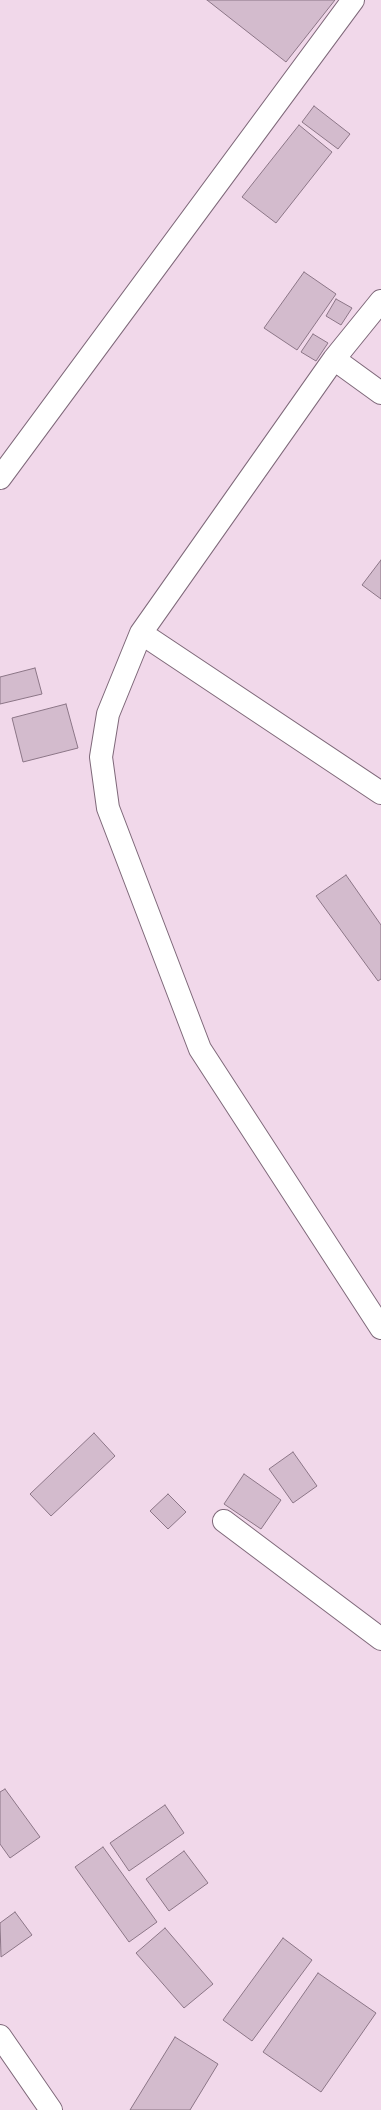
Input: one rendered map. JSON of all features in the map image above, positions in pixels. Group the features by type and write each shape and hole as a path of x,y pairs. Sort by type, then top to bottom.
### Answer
{"street":[{"path":"0,478 353,0"},
{"path":"381,301 334,359 141,633 108,714 101,757 108,808 200,1049 381,1328"},
{"path":"334,359 381,393"},
{"path":"141,633 381,793"},
{"path":"224,1521 381,1639"},
{"path":"0,2036 51,2110"}],"building":[{"path":"207,0 335,0 286,62"},
{"path":"314,106 350,134 338,149 302,122"},
{"path":"299,125 332,152 276,223 242,197"},
{"path":"304,272 336,294 297,350 264,328"},
{"path":"336,299 352,308 341,325 326,316"},
{"path":"313,334 328,343 316,361 301,352"},
{"path":"381,560 381,599 362,585"},
{"path":"35,668 42,694 0,704 0,677"},
{"path":"66,704 78,748 23,762 12,718"},
{"path":"346,875 381,925 381,979 378,981 316,896"},
{"path":"94,1433 115,1456 51,1516 30,1494"},
{"path":"293,1452 317,1486 293,1503 269,1469"},
{"path":"244,1474 281,1500 261,1529 224,1504"},
{"path":"168,1494 186,1512 168,1529 150,1511"},
{"path":"5,1789 40,1837 10,1858 0,1844 0,1792"},
{"path":"165,1805 184,1833 129,1871 110,1843"},
{"path":"103,1847 157,1922 129,1942 75,1867"},
{"path":"184,1851 208,1883 169,1911 146,1879"},
{"path":"15,1912 32,1935 1,1957 0,1923"},
{"path":"165,1928 213,1984 184,2008 136,1953"},
{"path":"283,1938 312,1960 252,2041 223,2020"},
{"path":"318,1973 376,2013 321,2092 263,2052"},
{"path":"175,2037 218,2064 190,2110 130,2110"}]}
